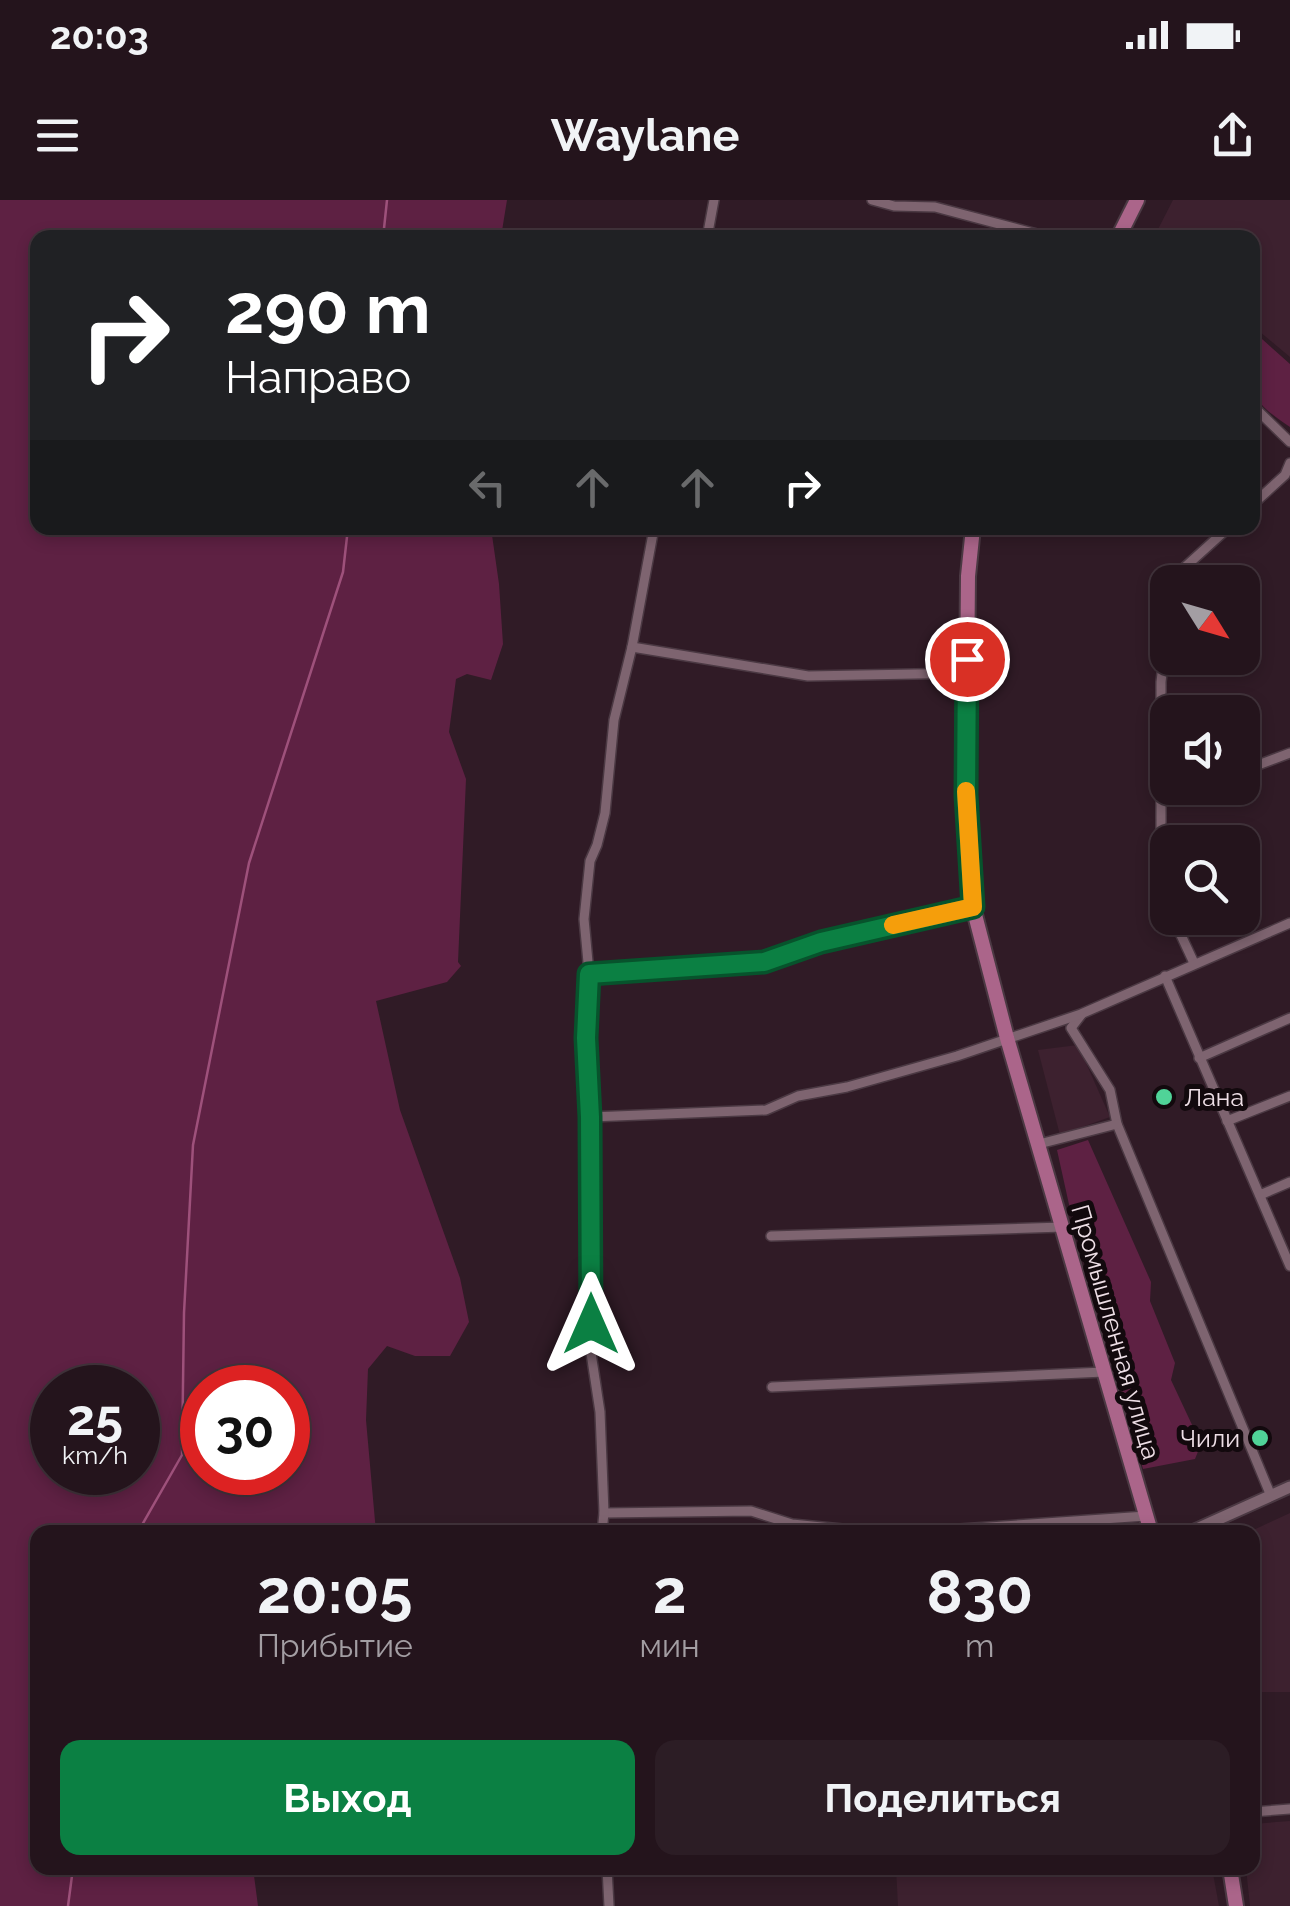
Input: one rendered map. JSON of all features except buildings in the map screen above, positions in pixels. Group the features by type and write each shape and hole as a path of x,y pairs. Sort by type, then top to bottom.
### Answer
{"main road":[{"path":"1122,230 1137,200"},
{"name":"Промышленная улица","path":"972,535 968,576 966,795 973,907 1007,1038 1148,1525"},
{"path":"1231,1875 1236,1906"}],"street":[{"path":"708,230 714,200"},
{"path":"872,200 894,206 935,207 1022,230"},
{"path":"1260,413 1290,442"},
{"path":"1260,498 1285,475 1290,463"},
{"path":"603,1525 600,1412 591,1353 586,1038 589,974 584,919 590,860 598,845 605,813 614,720 653,535"},
{"path":"1187,565 1220,535"},
{"path":"632,647 808,676 968,673"},
{"path":"1260,765 1290,753"},
{"path":"589,974 764,962 821,942 973,907"},
{"path":"590,1117 766,1110 798,1096 847,1087 957,1056 1081,1014 1290,923"},
{"path":"1181,935 1194,963"},
{"path":"1165,976 1290,1266"},
{"path":"1081,1014 1071,1028 1110,1090 1118,1124 1271,1496"},
{"path":"1199,1058 1290,1018"},
{"path":"1227,1121 1290,1096"},
{"path":"1039,1144 1118,1124"},
{"path":"1260,1196 1290,1182"},
{"path":"770,1236 1062,1226"},
{"path":"772,1387 1104,1372"},
{"path":"1206,1525 1290,1487"},
{"path":"604,1513 751,1511 801,1525"},
{"path":"1018,1525 1146,1516"},
{"path":"1260,1812 1290,1810"},
{"path":"607,1875 608,1906"}],"shaded area":[{"path":"0,200 507,200 502,230 30,230 30,535 492,535 499,584 503,644 491,680 467,674 456,679 449,732 466,779 458,962 461,966 447,982 376,1001 400,1110 460,1278 469,1322 450,1356 415,1356 387,1346 368,1369 366,1420 375,1525 30,1525 30,1875 254,1875 258,1906 0,1906"},
{"path":"1173,200 1290,200 1290,357 1260,332 1260,230 1158,230"},
{"path":"1260,339 1290,364 1290,427 1260,402"},
{"path":"1078,1045 1110,1117 1060,1135 1038,1050"},
{"path":"1088,1140 1151,1282 1150,1301 1175,1363 1171,1380 1201,1444 1195,1459 1143,1469 1057,1150"},
{"path":"1290,1513 1290,1692 1260,1692 1260,1527"},
{"path":"1290,1821 1290,1906 1250,1906 1247,1875 1260,1875 1260,1823"},
{"path":"896,1875 1213,1875 1219,1906 898,1906"}],"waterway":[{"path":"384,230 387,200"},
{"path":"142,1525 182,1455 184,1313 193,1145 249,863 343,572 347,535"},
{"path":"68,1906 72,1875"}],"slow traffic":[{"path":"893,925 973,907 966,791"}],"place":[{"name":"Лана","path":"1164,1097"},
{"name":"Чили","path":"1260,1438"}],"route":[{"path":"591,1324 586,1038 589,974 764,962 821,942 973,907 966,795 967,659"}]}
